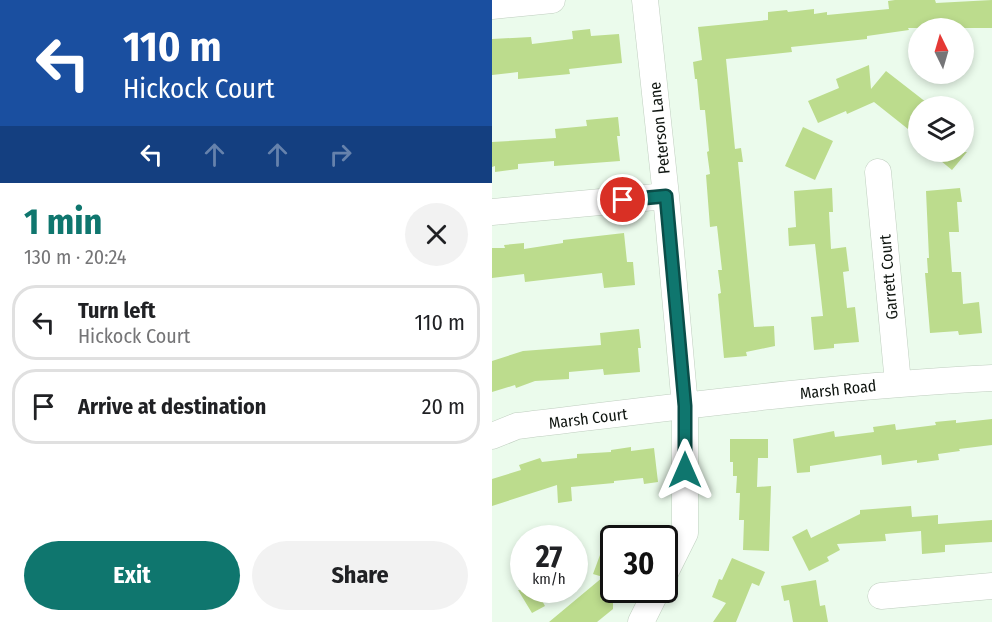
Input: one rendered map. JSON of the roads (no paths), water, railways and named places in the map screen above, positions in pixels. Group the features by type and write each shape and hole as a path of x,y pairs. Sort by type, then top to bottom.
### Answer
{"street":[{"path":"492,6 552,0"},
{"name":"Peterson Lane","path":"645,0 685,406 685,533 678,547"},
{"name":"Garrett Court","path":"878,172 898,383"},
{"path":"492,212 666,196"},
{"name":"Marsh Road","path":"685,406 898,383 992,378"},
{"name":"Marsh Court","path":"492,435 517,426 685,406"},
{"path":"881,596 992,586"},
{"path":"641,622 650,603"}]}
